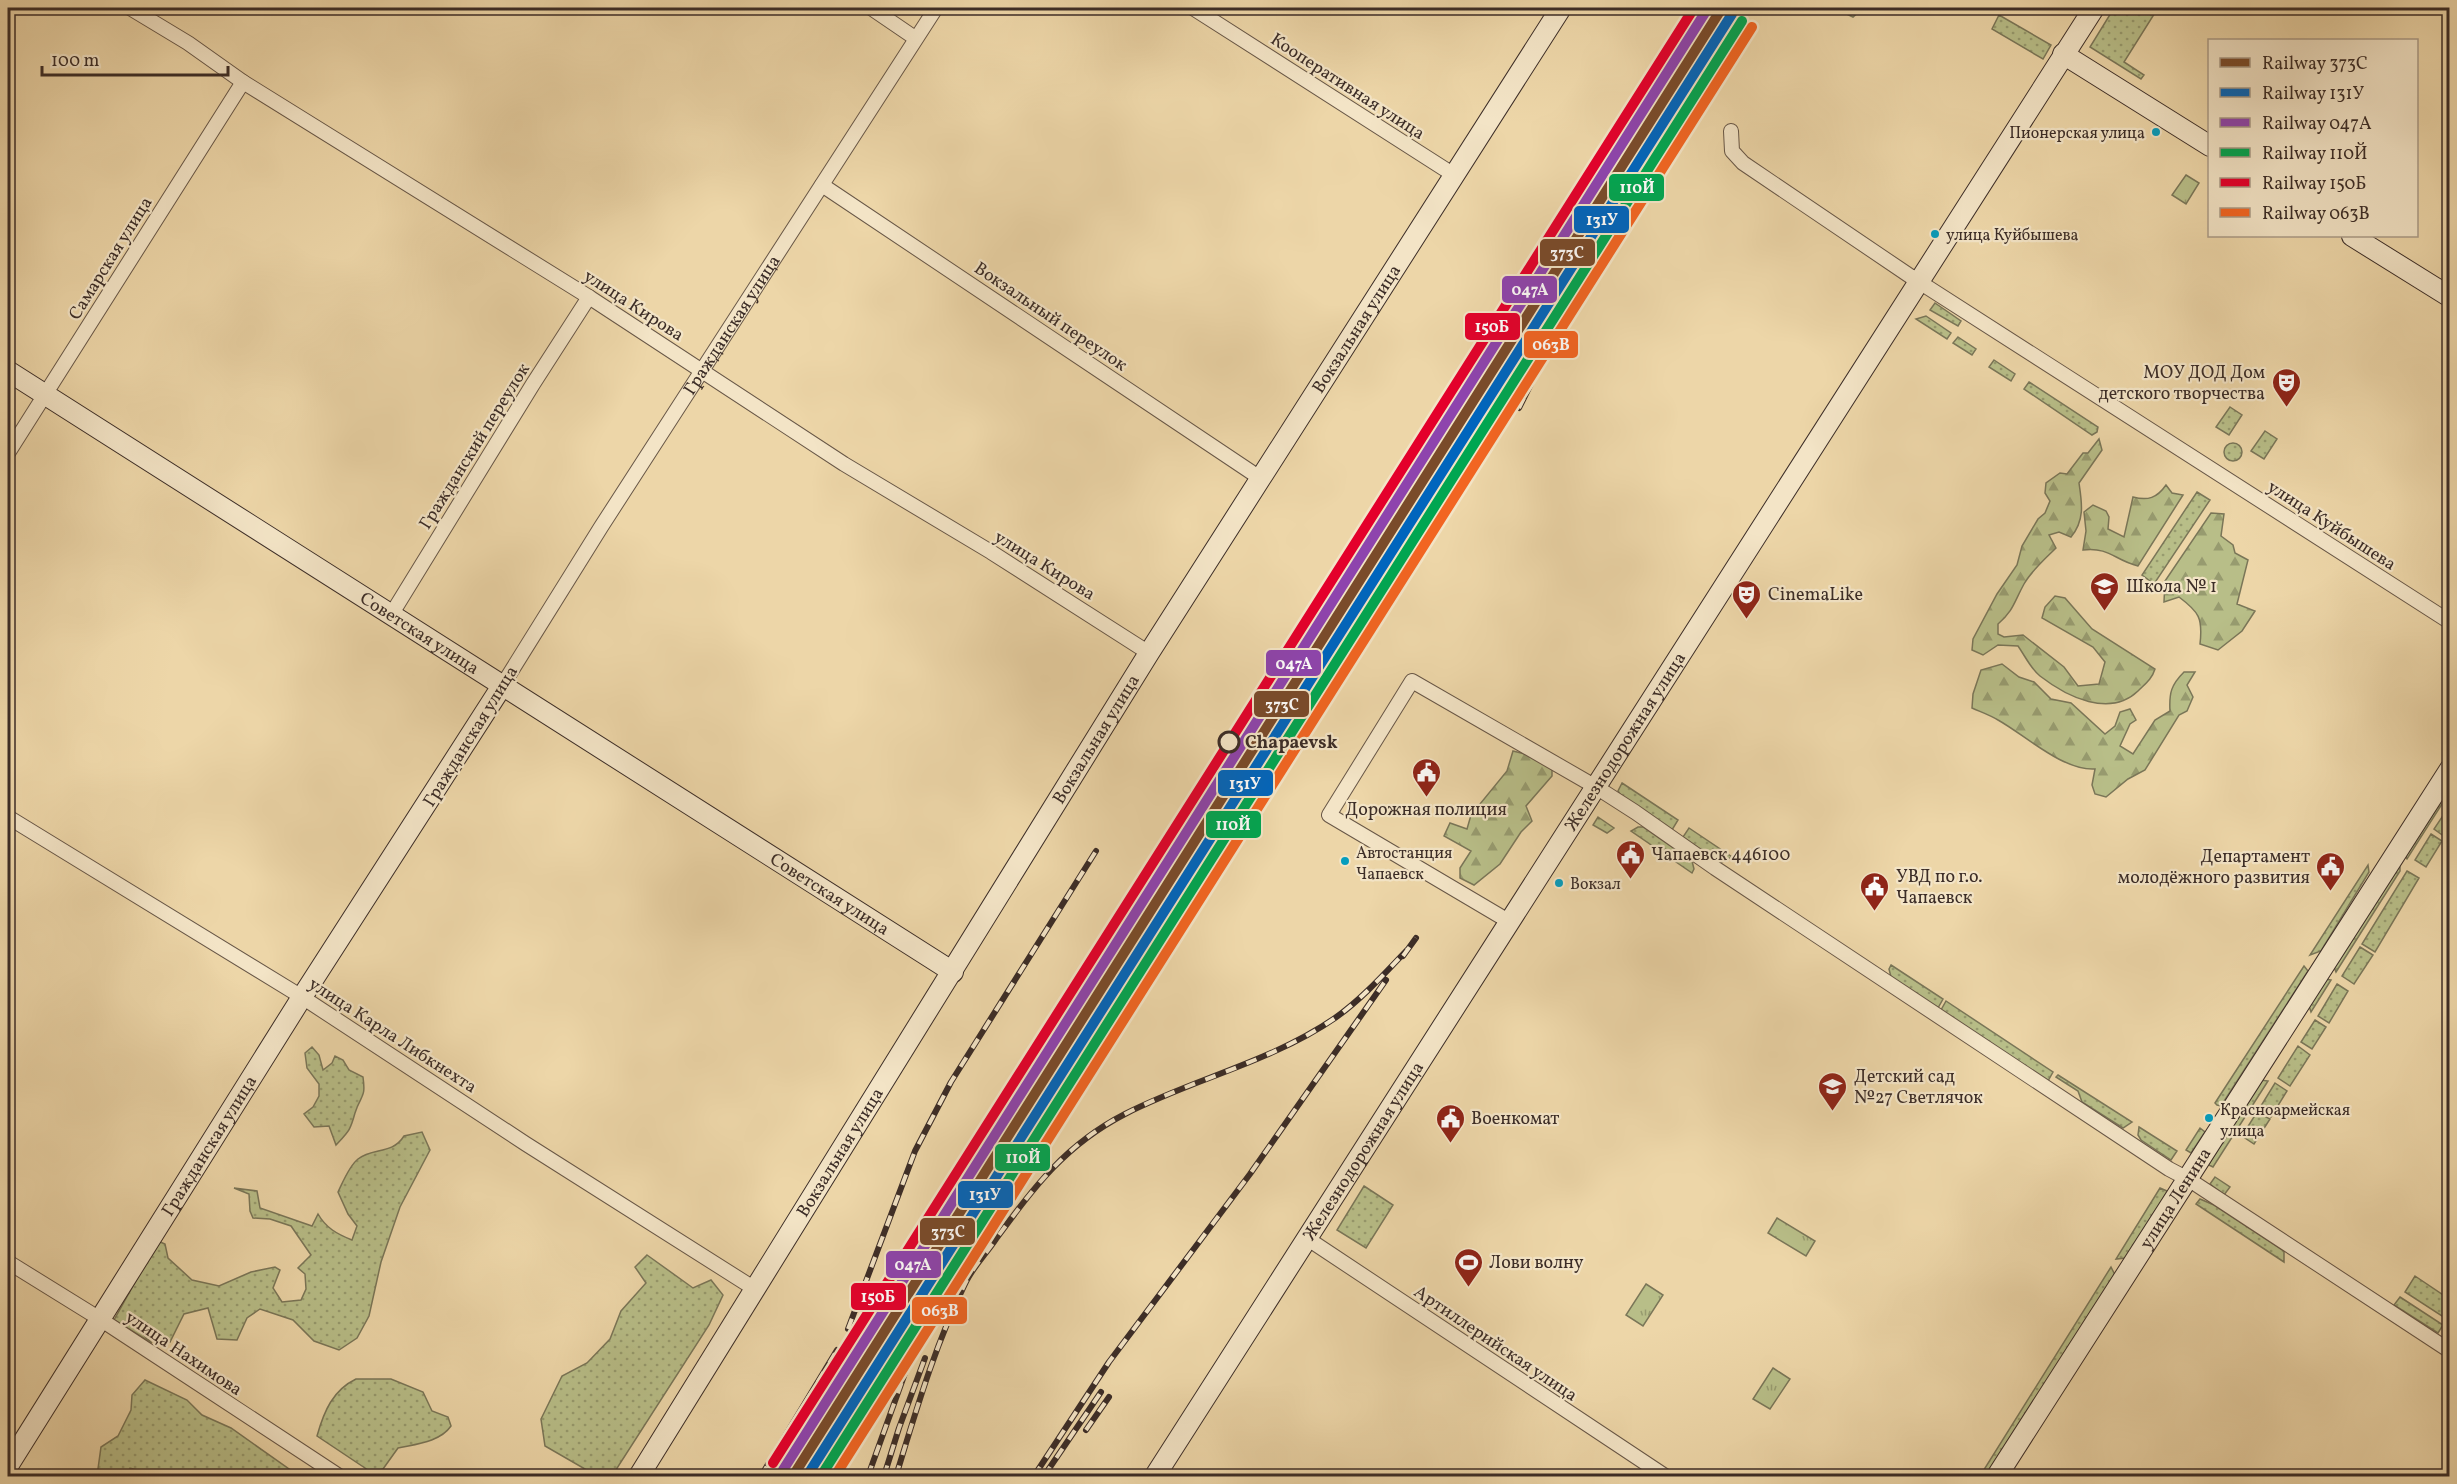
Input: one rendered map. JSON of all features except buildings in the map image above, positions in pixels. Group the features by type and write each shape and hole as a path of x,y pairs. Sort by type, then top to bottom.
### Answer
{"street":[{"name":"улица Кирова","path":"130,8 188,43 243,82 589,297 844,464 1001,558 1149,653"},
{"path":"871,8 915,38"},
{"name":"Гражданская улица","path":"8,1466 302,997 936,8"},
{"name":"Кооперативная улица","path":"1192,8 1454,174"},
{"name":"Вокзальная улица","path":"639,1476 1149,653 1561,8"},
{"name":"Железнодорожная улица","path":"1155,1476 2094,8"},
{"path":"2063,54 2208,145"},
{"name":"Самарская улица","path":"8,453 243,82"},
{"name":"улица Куйбышева","path":"1731,131 1732,152 1743,163 1918,281 2450,622"},
{"name":"Вокзальный переулок","path":"822,185 1260,478"},
{"path":"2354,237 2450,297"},
{"name":"Гражданский переулок","path":"391,615 532,384 589,297"},
{"name":"Советская улица","path":"8,371 953,972"},
{"path":"1510,922 1329,815 1412,681 1596,787 2169,1169 2188,1179 2450,1351"},
{"name":"улица Ленина","path":"1997,1476 2450,769"},
{"name":"улица Карла Либкнехта","path":"8,817 302,997 526,1144 755,1289"},
{"name":"Артиллерийская улица","path":"1308,1239 1665,1476"},
{"name":"улица Нахимова","path":"8,1262 100,1319 339,1476"}],"green space":[{"path":"1834,8 1863,8 1853,17"},
{"path":"2114,8 2158,8 2124,62 2144,75 2141,79 2090,47"},
{"path":"1999,15 2051,45 2043,59 1992,29"},
{"path":"2186,175 2199,183 2186,204 2172,195"},
{"path":"1935,303 1961,321 1958,326 1930,310"},
{"path":"1926,316 1951,333 1947,339 1916,319"},
{"path":"1958,337 1976,349 1972,355 1953,343"},
{"path":"1994,360 2015,374 2011,381 1989,367"},
{"path":"2029,382 2098,427 2097,432 2092,435 2024,389"},
{"path":"2230,407 2242,415 2229,435 2216,427"},
{"path":"2265,431 2277,439 2264,459 2251,451"},
{"path":"2099,439 2102,450 2079,483 2081,511 2079,524 2071,537 2059,532 2049,535 2056,548 2027,579 2011,610 1998,624 1998,634 2004,637 2023,635 2064,667 2078,686 2099,684 2105,662 2093,647 2042,618 2045,607 2055,596 2065,598 2092,629 2155,669 2148,681 2127,699 2102,704 2075,697 2051,684 2034,670 2018,646 1998,645 1983,655 1972,650 1973,639 1997,594 2017,565 2022,546 2038,519 2045,513 2050,501 2045,493 2046,483 2060,473 2067,474 2083,453 2088,453"},
{"path":"2233,443 2239,446 2242,452 2239,458 2233,461 2227,458 2224,452 2227,446"},
{"path":"2166,485 2172,493 2183,495 2138,566 2100,550 2083,550 2086,531 2084,512 2093,505 2106,511 2109,517 2108,529 2124,537 2133,497 2143,499 2152,497"},
{"path":"2197,492 2210,500 2154,584 2142,575"},
{"path":"2211,513 2224,514 2221,536 2233,545 2235,553 2248,560 2237,604 2255,611 2242,631 2218,650 2200,644 2200,622 2191,607 2179,597 2164,602 2165,581"},
{"path":"2002,664 2019,677 2034,682 2051,699 2071,703 2105,734 2115,726 2120,712 2130,709 2136,720 2130,724 2120,746 2133,754 2155,720 2170,711 2172,690 2184,672 2195,672 2187,685 2193,697 2187,711 2179,715 2145,770 2128,779 2106,797 2095,794 2092,785 2095,769 2083,768 2057,758 1998,720 1972,708 1973,694 1981,670"},
{"path":"1513,751 1529,755 1552,768 1552,776 1526,806 1532,821 1521,832 1500,864 1474,885 1460,878 1460,868 1471,851 1444,836 1450,823 1467,829 1471,815 1507,771"},
{"path":"2449,781 2449,793 2407,859 2405,856"},
{"path":"1622,783 1678,820 1672,830 1622,797 1618,791"},
{"path":"2448,808 2449,830 2445,837 2434,829"},
{"path":"1598,817 1614,828 1607,833 1593,825"},
{"path":"1643,827 1692,861 1694,869 1692,873 1631,831"},
{"path":"1689,828 1732,857 1720,863 1683,837"},
{"path":"2431,834 2442,841 2426,867 2415,860"},
{"path":"2368,865 2369,872 2321,951 2310,955"},
{"path":"2398,866 2400,871 2336,972 2334,967"},
{"path":"2407,871 2419,878 2375,952 2362,944"},
{"path":"2360,947 2373,955 2354,984 2342,976"},
{"path":"1891,965 1943,999 1938,1008 1891,977 1889,969"},
{"path":"2304,966 2308,971 2221,1106 2217,1105 2215,1103"},
{"path":"2325,979 2331,980 2311,1012 2309,1006"},
{"path":"2337,984 2348,991 2329,1023 2318,1016"},
{"path":"1946,1001 2053,1072 2048,1081 1941,1010"},
{"path":"2315,1020 2326,1027 2312,1049 2301,1042"},
{"path":"2298,1046 2310,1055 2290,1086 2278,1078"},
{"path":"312,1047 319,1055 323,1070 332,1063 335,1056 343,1060 349,1070 363,1077 363,1093 352,1124 336,1145 329,1126 314,1127 304,1114 313,1107 319,1096 319,1084 307,1068 305,1053"},
{"path":"2058,1075 2132,1122 2123,1128 2082,1102 2078,1091 2056,1077"},
{"path":"2261,1080 2268,1081 2213,1167 2209,1165 2210,1162"},
{"path":"2275,1083 2287,1091 2271,1117 2259,1109"},
{"path":"2257,1112 2270,1119 2254,1144 2242,1136"},
{"path":"2139,1127 2177,1151 2171,1160 2141,1140 2138,1135"},
{"path":"2200,1128 2205,1132 2191,1153 2186,1150"},
{"path":"422,1132 430,1150 400,1207 381,1262 369,1316 357,1338 339,1350 314,1341 293,1320 260,1309 247,1318 237,1340 217,1339 208,1308 184,1314 170,1342 155,1335 132,1318 130,1322 152,1343 114,1320 158,1241 165,1244 168,1258 192,1280 219,1286 251,1272 275,1267 280,1270 273,1288 282,1302 301,1300 306,1289 305,1274 298,1268 311,1255 291,1226 270,1219 253,1218 250,1211 249,1194 234,1188 257,1191 260,1208 312,1226 318,1214 332,1230 352,1240 357,1226 348,1214 338,1192 349,1170 364,1155 394,1146 404,1136"},
{"path":"2215,1177 2230,1187 2224,1195 2210,1184"},
{"path":"1364,1186 1393,1205 1366,1248 1337,1230"},
{"path":"2160,1188 2167,1191 2166,1194 2126,1258 2116,1259"},
{"path":"2200,1199 2214,1205 2284,1251 2284,1262 2196,1204"},
{"path":"1777,1218 1815,1241 1806,1256 1768,1233"},
{"path":"647,1255 693,1288 711,1280 723,1295 709,1325 612,1476 597,1476 545,1446 541,1419 562,1376 587,1363 610,1339 621,1311 646,1283 635,1267"},
{"path":"2111,1267 2115,1275 1989,1476 1980,1476"},
{"path":"2415,1276 2449,1299 2449,1311 2445,1318 2405,1292"},
{"path":"1646,1284 1663,1295 1643,1326 1626,1315"},
{"path":"2400,1297 2443,1325 2438,1333 2394,1305"},
{"path":"1773,1368 1790,1379 1770,1409 1753,1399"},
{"path":"356,1379 391,1379 423,1392 432,1411 448,1417 451,1426 441,1436 434,1439 398,1448 383,1469 371,1472 317,1436 330,1402 341,1389"},
{"path":"145,1380 187,1400 202,1415 231,1428 299,1476 155,1476 130,1468 126,1476 97,1476 101,1447 118,1436 131,1410 132,1395"}],"railway":[{"path":"1519,408 1577,291 1640,190 1687,99"},
{"path":"1097,1053 1228,847"},
{"path":"848,1329 915,1151 951,1082 1096,851"},
{"path":"1403,956 1416,938"},
{"path":"896,1476 935,1354 968,1278 1024,1201 1053,1168 1085,1139 1125,1114 1285,1047 1335,1018 1355,1003 1408,949"},
{"path":"1034,1476 1109,1362 1250,1174 1386,980"},
{"path":"980,1251 1117,1001"},
{"path":"868,1476 944,1272 979,1215"},
{"path":"761,1476 837,1350"},
{"path":"884,1476 925,1358"},
{"path":"1044,1476 1101,1392"},
{"path":"803,1476 856,1393"},
{"path":"1086,1430 1109,1397"}],"rail line":[{"name":"150Б","path":"773,1463 1694,8"},
{"name":"047А","path":"783,1470 1708,8"},
{"name":"373C","path":"793,1476 1722,8"},
{"name":"131У","path":"807,1476 1732,14"},
{"name":"110Й","path":"821,1476 1742,21"},
{"name":"063В","path":"835,1476 1752,27"}],"place":[{"name":"Пионерская улица","path":"2156,132"},
{"name":"улица Куйбышева","path":"1935,234"},
{"name":"МОУ ДОД Дом детского творчества","path":"2286,408"},
{"name":"Школа № 1","path":"2105,612"},
{"name":"CinemaLike","path":"1747,620"},
{"name":"Chapaevsk","path":"1229,742"},
{"name":"Дорожная полиция","path":"1426,798"},
{"name":"Автостанция Чапаевск","path":"1345,861"},
{"name":"Чапаевск 446100","path":"1630,880"},
{"name":"Вокзал","path":"1559,883"},
{"name":"Департамент молодёжного развития","path":"2331,892"},
{"name":"УВД по г.о. Чапаевск","path":"1875,912"},
{"name":"Детский сад №27 Светлячок","path":"1833,1112"},
{"name":"Красноармейская улица","path":"2209,1118"},
{"name":"Военкомат","path":"1450,1144"},
{"name":"Лови волну","path":"1468,1288"}]}
